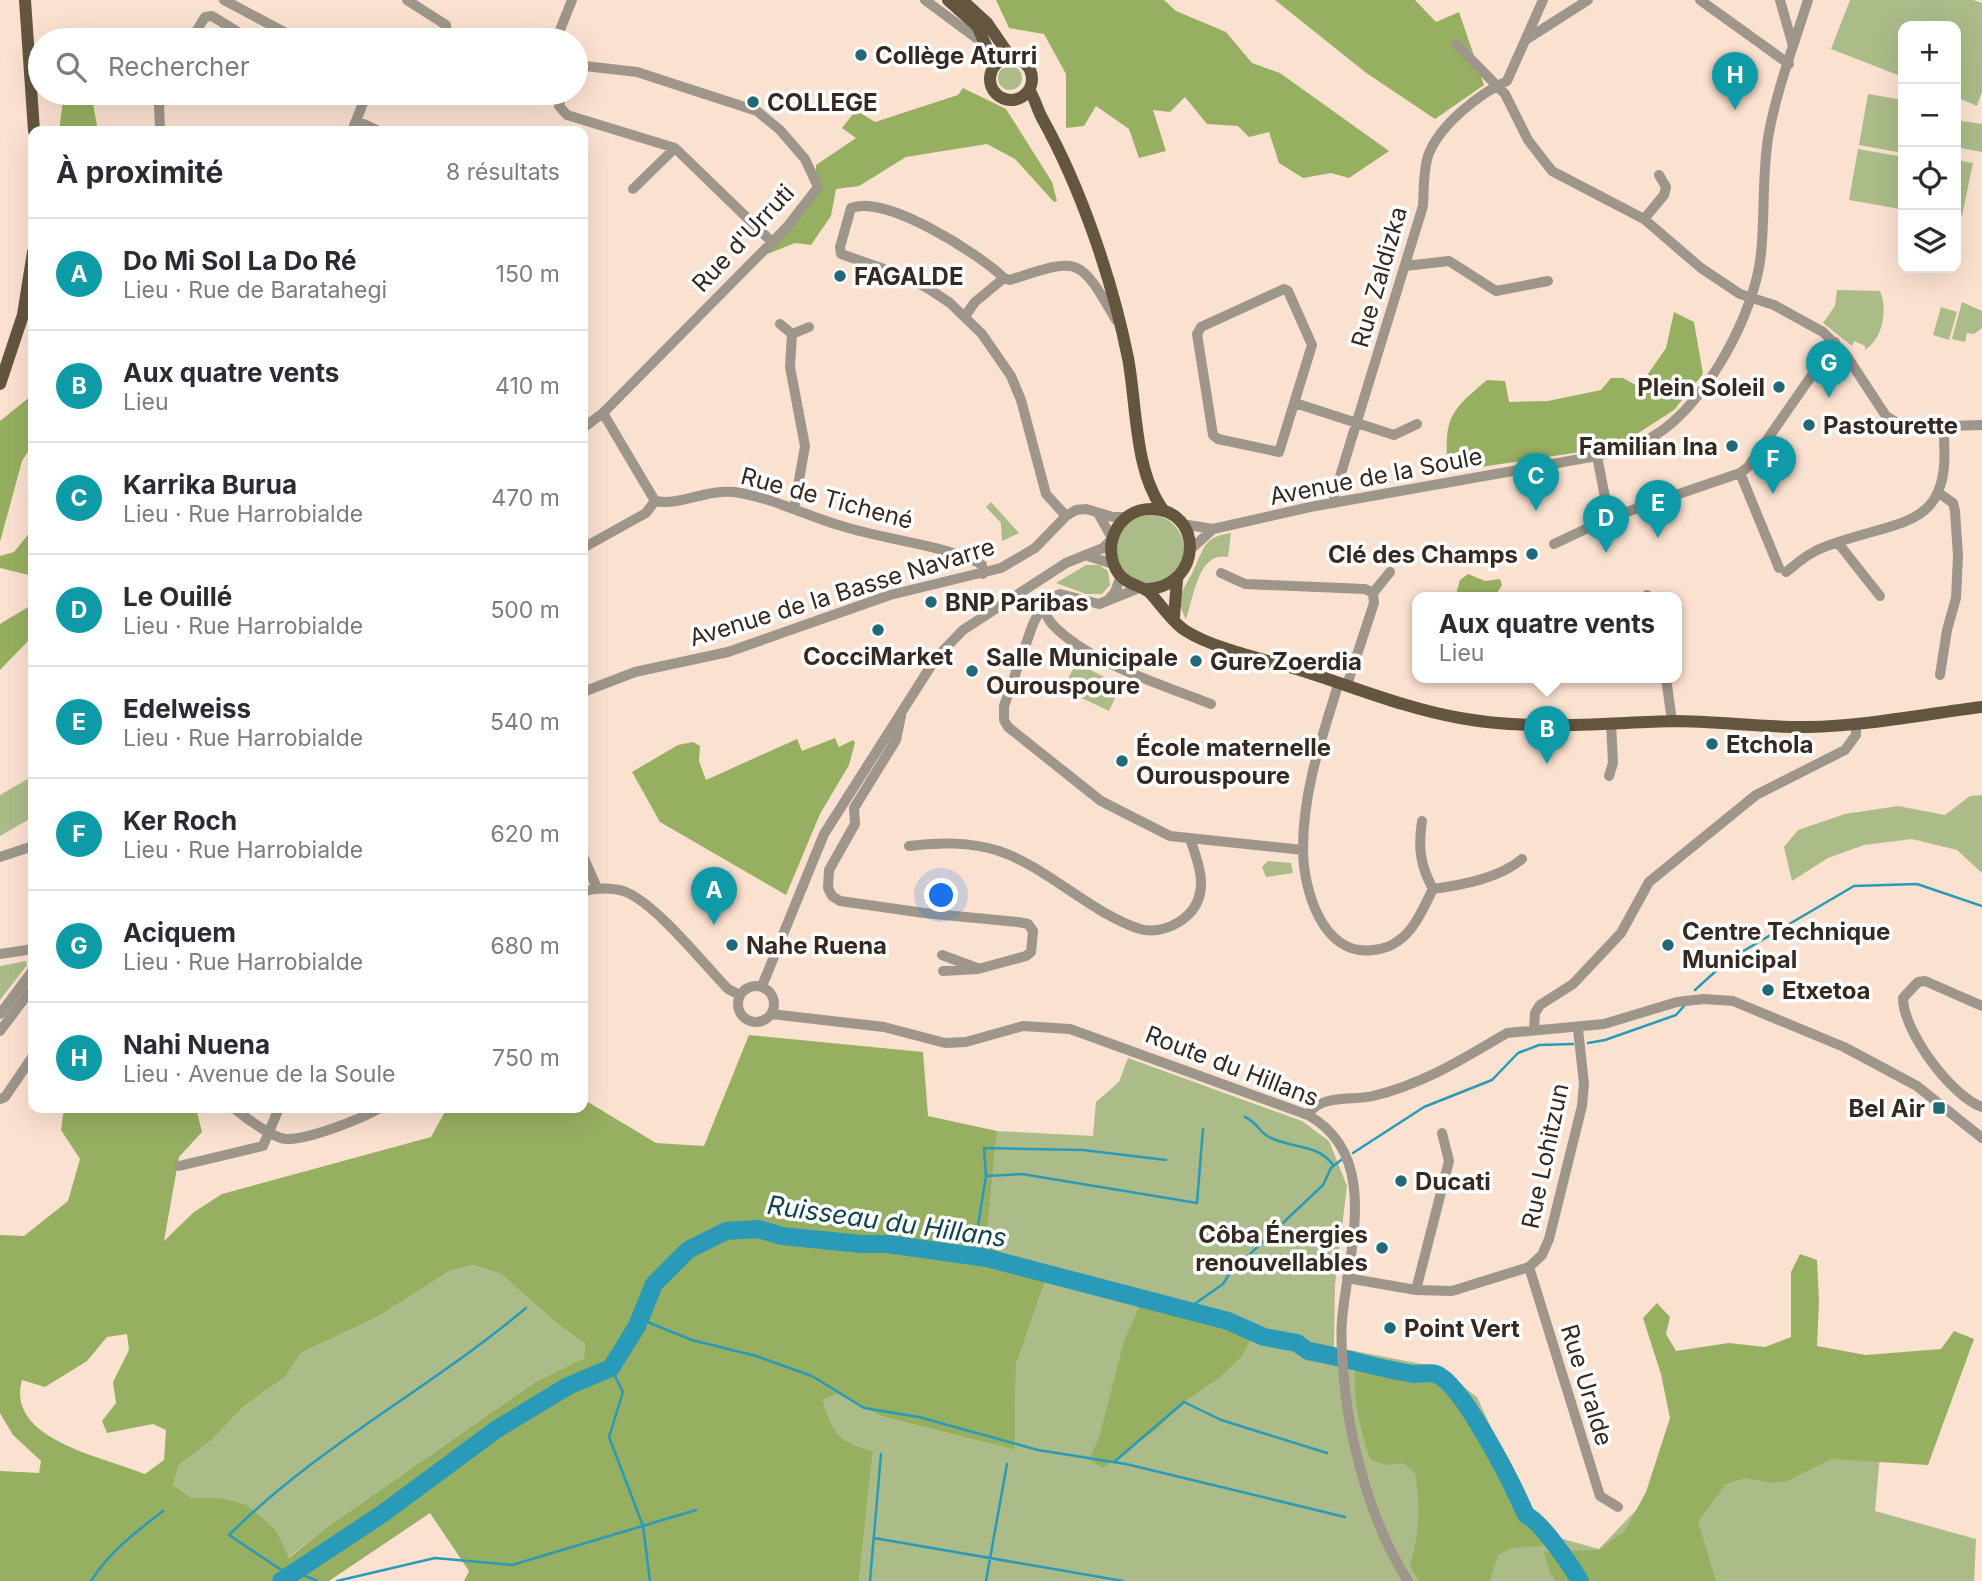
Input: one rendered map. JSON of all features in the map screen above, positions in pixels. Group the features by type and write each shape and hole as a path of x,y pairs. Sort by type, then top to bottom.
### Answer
{"main road":[{"path":"25,0 28,44"},
{"path":"948,0 976,26 995,65"},
{"path":"962,0 986,23 1011,58 1029,68 1032,79 1029,90 1062,154 1121,328 1145,472 1152,495 1164,511 1182,524 1191,549 1189,561 1177,580 1168,586 1143,589"},
{"path":"1011,58 995,65 990,74 992,88 1001,97 1014,99 1042,117"},
{"path":"1014,99 1029,90"},
{"path":"32,105 34,126"},
{"path":"0,384 23,315 28,284"},
{"path":"1141,510 1145,472"},
{"path":"1164,511 1141,510 1127,517 1111,539 1113,564 1121,576 1143,589 1174,617 1184,630 1195,636 1343,684 1456,718 1542,726 1672,721 1810,727 1982,707"},
{"path":"1174,617 1177,580"}],"street":[{"path":"224,0 276,28"},
{"path":"407,0 446,25 446,28"},
{"path":"561,28 572,0"},
{"path":"925,0 988,47"},
{"name":"Rue Zaldizka","path":"1335,503 1423,206 1425,170 1434,143 1449,125 1507,81 1543,0"},
{"path":"1527,39 1588,0"},
{"path":"1700,0 1788,64"},
{"path":"1780,0 1793,47"},
{"name":"Avenue de la Soule","path":"1182,524 1213,529 1335,503 1597,456 1641,443 1675,421 1705,385 1751,298 1761,256 1764,176 1769,135 1808,0"},
{"path":"197,28 205,17 212,16 232,28"},
{"path":"1456,44 1505,94 1538,156 1552,171 1644,219 1701,268 1740,294 1799,317 1835,342 1886,416 1901,425 1982,425"},
{"name":"Rue d'Urruti","path":"588,66 637,72 745,106 768,118 805,159 818,187 772,242 588,425"},
{"path":"159,105 160,126"},
{"path":"355,126 363,105"},
{"path":"559,105 567,116 675,148 772,242"},
{"path":"634,189 675,148"},
{"path":"1644,219 1664,195 1667,187 1659,175"},
{"path":"1121,328 1091,276 1077,268 1059,264 1010,280 976,254 921,223 858,205 851,208 841,254 907,276 965,316 982,334 1011,376 1030,428 1046,494 1066,516 1086,509 1113,517 1127,517"},
{"path":"1405,266 1449,261 1496,291 1548,281"},
{"path":"965,316 975,302 1004,278"},
{"path":"1284,289 1288,291 1312,345 1295,403 1279,452 1218,439 1213,435 1197,334 1201,327 1284,289"},
{"path":"794,509 805,446 784,329 808,327"},
{"path":"1554,544 1609,518 1740,473 1748,467 1835,342"},
{"path":"1295,403 1394,435 1417,424"},
{"path":"588,545 646,513 657,501 603,412"},
{"path":"1740,473 1783,570 1838,543 1903,523 1919,513 1939,493 1947,462 1943,427"},
{"path":"1597,456 1609,518"},
{"name":"Rue de Tichené","path":"657,501 668,504 701,494 729,492 794,509 841,526 937,548 973,560 982,565 984,574"},
{"path":"1939,493 1952,503 1955,511 1958,556 1954,606 1940,675"},
{"path":"762,986 816,852 841,807 936,658 963,630 1066,563 1088,555 1111,539 1097,513"},
{"name":"Avenue de la Basse Navarre","path":"588,690 635,672 739,648 890,595 984,574 1035,548 1066,516"},
{"path":"1191,549 1213,529"},
{"path":"1838,543 1880,596"},
{"path":"1088,555 1113,564"},
{"path":"1390,572 1373,593 1374,603 1314,759 1303,850 1313,906 1325,928 1352,948 1371,950 1397,942 1413,925 1433,888"},
{"path":"1221,573 1245,584 1365,589 1373,593"},
{"path":"1106,601 1115,592 1121,576"},
{"path":"1143,589 1091,603 1060,594 1045,601 1004,706 1004,720 1008,727 1116,811 1170,836 1303,850"},
{"path":"1041,607 1052,625 1069,639 1110,662 1211,704"},
{"path":"1667,683 1672,721"},
{"path":"902,710 896,740 854,808 853,829 827,877 832,896 840,901 923,913 1018,922 1028,925 1033,931 1031,952 1026,956 978,968 943,971"},
{"path":"1609,776 1613,763 1611,723"},
{"path":"1534,1029 1535,1013 1540,1005 1573,984 1621,933 1649,882 1756,794 1845,750 1856,735 1856,723"},
{"path":"841,807 853,829"},
{"path":"1422,821 1418,848 1423,871 1433,888"},
{"path":"909,846 935,843 996,850 1128,923 1154,930 1179,922 1199,898 1201,875 1190,839"},
{"path":"0,857 28,848"},
{"path":"1433,888 1461,886 1514,866 1522,859"},
{"path":"588,867 597,888"},
{"path":"588,890 597,888 625,892 643,902 728,989 740,995"},
{"path":"0,954 28,949"},
{"path":"942,956 978,968"},
{"path":"0,1014 28,977"},
{"path":"1982,1006 1925,981 1918,982 1903,998 1905,1014 1921,1045 1966,1099 1982,1107"},
{"path":"762,986 772,995 776,1016 760,1021 747,1019 739,1009 740,995 746,989 762,986"},
{"path":"0,1031 28,994"},
{"path":"1308,1115 1324,1101 1369,1097 1402,1088 1441,1072 1507,1033 1534,1029 1578,1029 1677,1002 1704,999 1733,1001 1844,1047 1925,1091 1982,1138"},
{"name":"Route du Hillans","path":"776,1016 858,1023 945,1043 966,1042 1023,1026 1070,1029 1308,1115 1329,1129 1348,1157 1355,1199 1346,1278 1343,1348 1354,1441 1380,1529 1408,1581"},
{"name":"Rue Lohitzun","path":"1529,1267 1542,1255 1549,1239 1582,1106 1584,1084 1578,1029"},
{"path":"0,1099 5,1097 28,1063"},
{"path":"1953,1113 1966,1099"},
{"path":"242,1113 270,1132 288,1139 355,1113"},
{"path":"179,1166 263,1146 277,1113"},
{"path":"1416,1290 1449,1161 1442,1133"},
{"path":"1346,1278 1416,1290 1452,1291 1529,1267"},
{"name":"Rue Uralde","path":"1529,1267 1600,1496 1618,1507"}],"green space":[{"path":"996,0 1164,0 1176,11 1226,32 1252,63 1280,73 1389,151 1349,178 1331,173 1303,178 1279,163 1269,132 1249,137 1238,126 1207,124 1185,97 1170,112 1153,110 1166,151 1139,158 1129,129 1096,106 1084,126 1066,128 1066,74 1044,34 1009,28"},
{"path":"1275,0 1415,0 1436,22 1459,12 1484,85 1435,119 1365,72"},
{"path":"1850,0 1973,0 1982,3 1982,92 1977,106 1961,99 1961,21 1898,21 1898,75 1831,49"},
{"path":"1005,66 1015,66 1022,73 1022,83 1015,90 1005,90 998,83 998,73"},
{"path":"963,88 1006,109 1052,182 1057,201 1054,202 1015,159 987,144 906,157 859,186 836,189 831,216 811,245 795,243 765,255 815,196 816,165 856,138 842,128 856,110 875,122 958,95"},
{"path":"1868,94 1898,99 1898,152 1859,145"},
{"path":"62,105 93,105 97,126 60,126"},
{"path":"1961,121 1982,124 1982,152 1961,148"},
{"path":"1858,149 1898,156 1898,209 1849,200"},
{"path":"1961,161 1973,163 1961,216"},
{"path":"1837,290 1880,291 1884,315 1880,331 1865,350 1865,346 1854,341 1852,346 1823,323 1835,306"},
{"path":"1962,302 1982,311 1982,328 1974,334 1967,333 1965,342 1952,339"},
{"path":"1941,307 1957,312 1949,340 1933,335"},
{"path":"1674,312 1694,322 1703,374 1674,410 1626,441 1574,453 1447,472 1447,440 1451,419 1463,402 1487,380 1505,381 1509,402 1548,401 1601,390 1611,378 1623,378 1639,387 1666,348"},
{"path":"28,398 28,452 22,461 0,542 0,421"},
{"path":"991,502 1019,533 1002,541 1001,523 986,507"},
{"path":"1150,515 1163,518 1174,525 1181,536 1184,549 1181,562 1174,573 1163,580 1150,583 1137,580 1126,573 1119,562 1116,549 1119,536 1126,525 1137,518"},
{"path":"1231,533 1228,557 1218,557 1204,568 1186,619 1180,599 1203,549 1215,537"},
{"path":"28,535 28,575 0,568 0,556 14,552"},
{"path":"1086,565 1099,565 1108,571 1110,585 1102,594 1086,594 1056,583"},
{"path":"1468,574 1485,581 1500,579 1502,585 1498,592 1457,592 1460,580"},
{"path":"28,607 28,641 0,670 0,624"},
{"path":"1076,663 1121,685 1109,711 1063,689"},
{"path":"835,738 839,747 853,740 855,743 849,765 820,814 786,895 660,822 632,772 678,745 693,742 700,746 699,761 706,780 797,739 802,751"},
{"path":"28,779 28,820 0,836 0,795"},
{"path":"1982,795 1982,873 1957,850 1912,839 1864,845 1828,858 1792,881 1784,847 1798,830 1845,814 1898,806 1945,815 1970,796"},
{"path":"1268,861 1291,863 1293,873 1266,877 1262,867"},
{"path":"26,961 27,965 0,1000 0,966"},
{"path":"749,1035 923,1052 928,1116 997,1131 986,1245 1048,1273 1016,1365 1015,1450 880,1416 837,1394 823,1400 830,1421 839,1435 852,1444 873,1451 859,1581 464,1581 469,1571 430,1513 329,1581 0,1581 0,1471 39,1473 41,1461 13,1435 0,1413 0,1235 24,1236 68,1201 80,1159 61,1130 63,1113 197,1113 202,1132 179,1157 164,1241 194,1212 222,1194 431,1137 444,1113 588,1113 588,1102 656,1143 704,1146","holes":["472,1265 501,1274 560,1326 585,1344 584,1358 535,1382 323,1530 289,1558 276,1530 247,1505 221,1498 192,1498 173,1485 179,1465 214,1438 242,1408 285,1377 301,1353 377,1317 450,1271","127,1334 129,1350 113,1382 116,1403 102,1421 107,1433 153,1424 166,1430 164,1460 145,1474 84,1453 43,1432 28,1418 21,1401 22,1380 45,1387 87,1361 107,1337"]},
{"path":"1128,1058 1302,1121 1329,1141 1347,1186 1335,1285 1334,1347 1437,1367 1477,1397 1532,1517 1559,1538 1599,1549 1656,1489 1682,1411 1880,1455 1875,1511 1976,1539 1974,1581 859,1581 873,1451 852,1444 839,1435 830,1421 823,1400 837,1394 880,1416 1015,1450 1016,1365 1048,1273 986,1245 997,1131 1093,1136 1096,1102 1119,1082"},
{"path":"1800,1254 1817,1260 1817,1346 1866,1355 1941,1349 1954,1331 1974,1339 1928,1465 1832,1459 1787,1481 1773,1483 1745,1478 1726,1484 1698,1522 1716,1581 1556,1581 1550,1573 1544,1552 1599,1550 1625,1531 1646,1492 1670,1418 1661,1374 1643,1318 1657,1303 1670,1317 1666,1334 1676,1351 1729,1343 1765,1347 1791,1337 1791,1272"},
{"path":"471,1265 501,1274 560,1326 585,1344 584,1358 535,1382 323,1530 288,1558 276,1530 262,1519 220,1498 192,1498 173,1485 179,1465 214,1438 242,1408 285,1377 301,1353 377,1317 450,1271"},
{"path":"1143,1299 1255,1332 1241,1357 1220,1377 1184,1402 1157,1429 1103,1468 1089,1460 1099,1438 1124,1341"},
{"path":"1356,1361 1445,1380 1473,1418 1547,1538 1542,1546 1512,1548 1498,1555 1490,1581 1419,1581 1410,1566 1418,1520 1415,1473 1403,1463 1386,1465 1370,1459 1357,1410"}],"waterway":[{"path":"1695,990 1728,960 1854,886 1917,884 1982,906"},
{"path":"1588,1043 1605,1040 1676,1015 1684,1006"},
{"path":"1353,1153 1424,1107 1492,1080 1518,1053 1539,1045 1573,1044"},
{"path":"1245,1117 1269,1137 1319,1153 1333,1165"},
{"path":"987,1176 1022,1174 1197,1203 1203,1129"},
{"path":"973,1256 986,1176 984,1148 1083,1150 1166,1160"},
{"path":"1186,1310 1223,1284 1230,1273 1323,1185 1331,1168 1341,1160"},
{"name":"Ruisseau du Hillans","path":"281,1581 382,1514 497,1429 568,1386 611,1368 637,1326 654,1284 688,1250 726,1231 758,1229 782,1236 887,1244 987,1258 1228,1321 1264,1337 1297,1343 1308,1351 1401,1372 1436,1374 1460,1396 1487,1438 1526,1515 1547,1535 1580,1581"},
{"path":"289,1575 229,1535 300,1473 452,1365 526,1308"},
{"path":"640,1319 692,1340 756,1356 812,1376 864,1408 919,1417 1038,1450 1126,1464 1345,1517"},
{"path":"611,1368 623,1392 609,1437 643,1526 650,1581"},
{"path":"1114,1462 1184,1402 1221,1420 1327,1453"},
{"path":"870,1581 881,1454"},
{"path":"986,1581 1007,1464"},
{"path":"337,1581 435,1558 512,1565 696,1510"},
{"path":"91,1581 115,1551 163,1511"},
{"path":"874,1538 1123,1581"},
{"path":"294,1571 317,1581"}],"place":[{"name":"Collège Aturri","path":"861,55"},
{"name":"COLLEGE","path":"753,102"},
{"name":"Nahi Nuena","path":"1735,110"},
{"name":"FAGALDE","path":"840,276"},
{"name":"Plein Soleil","path":"1779,387"},
{"name":"Aciquem","path":"1829,398"},
{"name":"Pastourette","path":"1809,425"},
{"name":"Familian Ina","path":"1732,446"},
{"name":"Ker Roch","path":"1773,494"},
{"name":"Karrika Burua","path":"1536,511"},
{"name":"Edelweiss","path":"1658,538"},
{"name":"Le Ouillé","path":"1606,553"},
{"name":"Clé des Champs","path":"1532,554"},
{"name":"BNP Paribas","path":"931,602"},
{"name":"CocciMarket","path":"878,630"},
{"name":"Gure Zoerdia","path":"1196,661"},
{"name":"Salle Municipale Ourouspoure","path":"972,671"},
{"name":"Etchola","path":"1712,744"},
{"name":"École maternelle Ourouspoure","path":"1122,761"},
{"name":"Aux quatre vents","path":"1547,764"},
{"name":"Do Mi Sol La Do Ré","path":"714,925"},
{"name":"Nahe Ruena","path":"732,945"},
{"name":"Centre Technique Municipal","path":"1668,945"},
{"name":"Etxetoa","path":"1768,990"},
{"name":"Bel Air","path":"1939,1108"},
{"name":"Ducati","path":"1401,1181"},
{"name":"Côba Énergies renouvellables","path":"1382,1248"},
{"name":"Point Vert","path":"1390,1328"}]}
